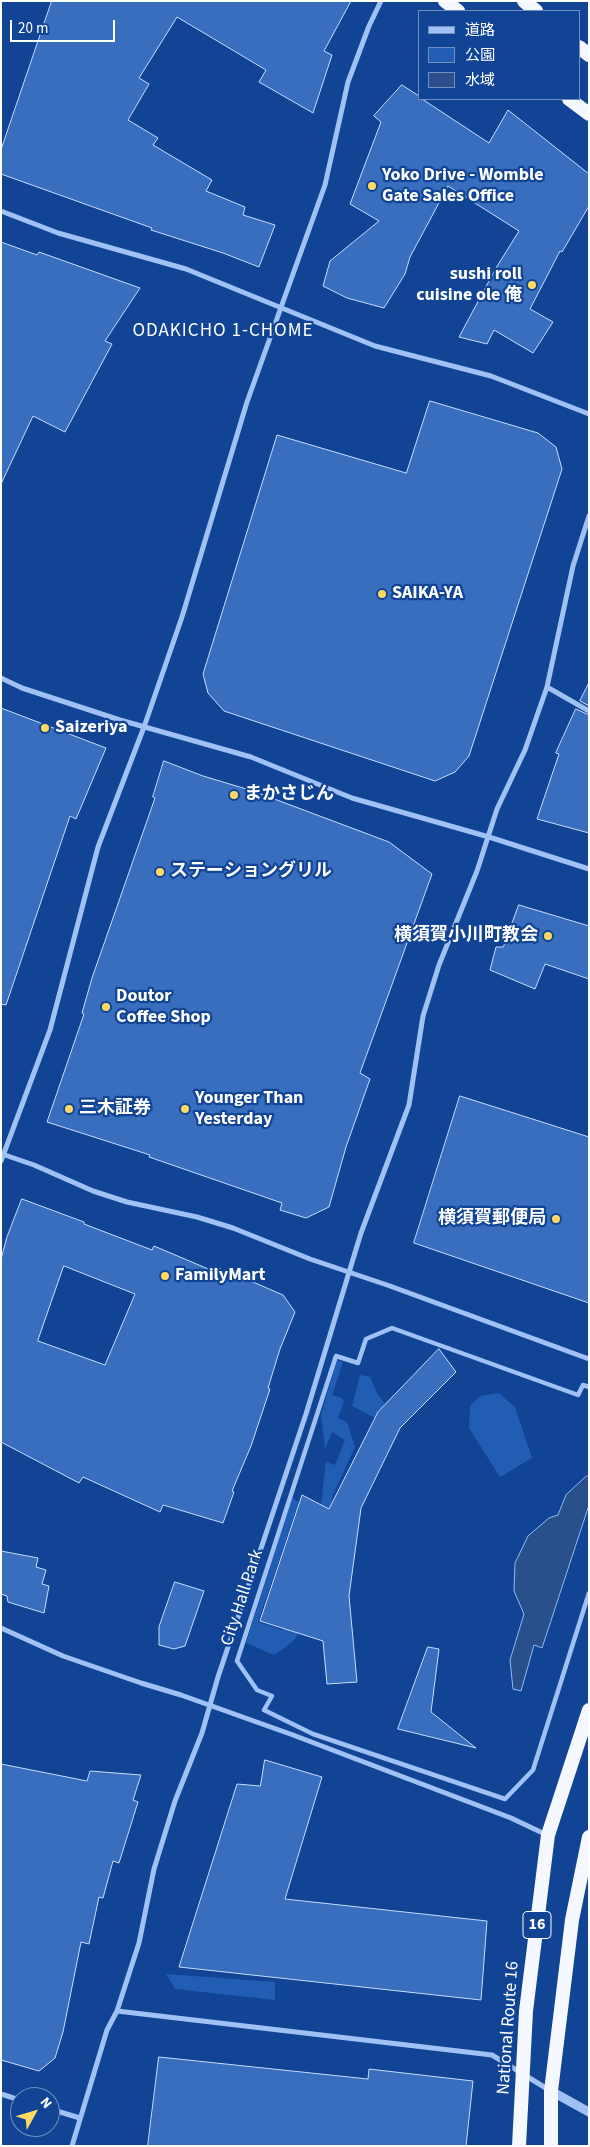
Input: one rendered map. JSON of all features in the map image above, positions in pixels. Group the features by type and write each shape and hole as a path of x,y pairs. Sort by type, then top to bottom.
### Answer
{"highway":[{"path":"445,1 457,10"},
{"path":"524,1 535,10"},
{"path":"571,100 589,114"},
{"name":"National Route 16","path":"519,2146 526,2011 548,1835 589,1710"},
{"name":"16","path":"551,2146 551,2091 572,1920 589,1837"}],"street":[{"path":"1,1161 2,1154 50,1030 98,847 144,727 182,617 247,402 325,185 348,82 369,26 381,1"},
{"path":"1,211 58,233 186,269 375,346 491,376 589,414"},
{"path":"72,2146 107,2030 117,2011 139,1943 154,1869 175,1801 210,1707 218,1677 306,1414 362,1233 409,1105 423,1016 439,966 489,838 497,809 525,750 546,687 573,566 589,516"},
{"path":"1,678 22,688 144,727 251,756 352,798 589,869"},
{"path":"546,687 589,711"},
{"path":"2,1154 34,1165 94,1191 127,1202 197,1217 233,1228 288,1251 390,1286 589,1359"},
{"name":"City Hall Park","path":"589,1387 583,1385 578,1396 392,1328 366,1340 358,1364 336,1356 237,1661 257,1690 272,1696 264,1710 313,1734 505,1799 533,1770 589,1593"},
{"path":"1,1628 63,1656 293,1735 502,1814 548,1835"},
{"path":"117,2011 492,2055 589,2112"},
{"path":"60,2112 80,2118"}],"green space":[{"path":"337,1360 343,1362 332,1395 342,1398 344,1402 338,1418 347,1422 355,1447 332,1497 315,1613 305,1618 294,1640 274,1655 246,1643 292,1498 299,1502 258,1622 282,1630 283,1628 321,1504 326,1462 335,1465 345,1440 332,1432 325,1449 321,1415"},
{"path":"360,1375 370,1377 377,1393 385,1404 375,1418 352,1406"},
{"path":"499,1393 515,1407 532,1458 500,1477 469,1428 470,1406 480,1396"},
{"path":"166,1974 275,1982 275,2000 175,1989"}],"water":[{"path":"587,1476 589,1477 589,1505 542,1648 534,1645 521,1691 513,1689 510,1660 524,1614 514,1591 515,1563 528,1536 549,1518 558,1515 566,1495"}],"building":[{"path":"52,1 351,1 324,51 332,55 313,113 259,82 266,70 177,17 139,78 149,84 128,120 158,138 153,145 212,180 206,191 245,207 243,215 275,225 259,267 223,253 151,230 152,228 1,174 1,150"},
{"path":"402,85 418,95 418,100 424,100 489,143 508,110 589,174 589,206 562,252 560,251 530,309 553,322 533,353 494,330 487,344 459,337 496,268 519,231 448,186 410,257 405,274 384,308 347,298 323,286 330,261 379,221 350,204 381,122 374,116"},
{"path":"1,242 37,255 39,252 140,288 105,341 112,344 65,432 33,416 1,484"},
{"path":"430,401 538,433 556,447 562,469 469,756 455,772 435,781 224,711 208,693 203,674 277,435 406,473"},
{"path":"589,683 589,706 580,701"},
{"path":"1,708 106,748 76,819 70,816 6,1005 1,1004"},
{"path":"576,709 589,715 589,833 537,819 559,754 556,753"},
{"path":"164,761 203,776 253,791 389,842 432,874 360,1073 370,1079 346,1147 329,1207 306,1218 280,1210 282,1203 149,1157 150,1155 47,1122 84,1014 82,1013 92,978 155,798 153,797"},
{"name":"横須賀小川町教会","path":"519,905 589,926 589,979 545,964 535,989 490,970 496,947 503,947"},
{"path":"460,1096 589,1137 589,1303 414,1243"},
{"path":"22,1199 152,1250 154,1246 213,1271 215,1266 244,1282 246,1279 283,1295 295,1312 280,1349 268,1388 270,1389 251,1446 232,1491 234,1492 223,1523 163,1505 160,1512 83,1477 79,1483 1,1442 1,1259 7,1237","holes":["64,1266 135,1294 105,1365 38,1341"]},
{"path":"439,1349 456,1372 400,1428 361,1508 349,1596 357,1682 327,1684 323,1641 260,1621 302,1495 329,1509 378,1412"},
{"path":"1,1551 38,1558 36,1567 46,1570 42,1584 49,1586 44,1613 8,1602 7,1596 1,1594"},
{"path":"175,1582 204,1591 185,1646 174,1649 159,1645 159,1627"},
{"path":"428,1647 439,1649 431,1712 476,1748 398,1729"},
{"path":"265,1760 322,1777 285,1899 487,1921 481,2000 179,1967 237,1784 260,1786"},
{"path":"1,1764 87,1781 90,1771 141,1775 133,1800 138,1802 119,1863 113,1861 103,1898 99,1897 89,1944 81,1942 63,2032 55,2058 39,2071 1,2060"},
{"path":"159,2057 368,2079 369,2069 473,2081 466,2146 148,2146"}],"place":[{"name":"Yoko Drive - Womble Gate Sales Office","path":"372,186"},
{"name":"sushi roll cuisine ole 俺","path":"532,285"},
{"name":"SAIKA-YA","path":"382,594"},
{"name":"Saizeriya","path":"45,728"},
{"name":"まかさじん","path":"234,795"},
{"name":"ステーショングリル","path":"160,872"},
{"name":"横須賀小川町教会","path":"548,936"},
{"name":"Doutor Coffee Shop","path":"106,1007"},
{"name":"三木証券","path":"69,1109"},
{"name":"Younger Than Yesterday","path":"185,1109"},
{"name":"横須賀郵便局","path":"556,1219"},
{"name":"FamilyMart","path":"165,1276"}],"district":[{"name":"ODAKICHO 1-CHOME","path":"223,332"}]}
